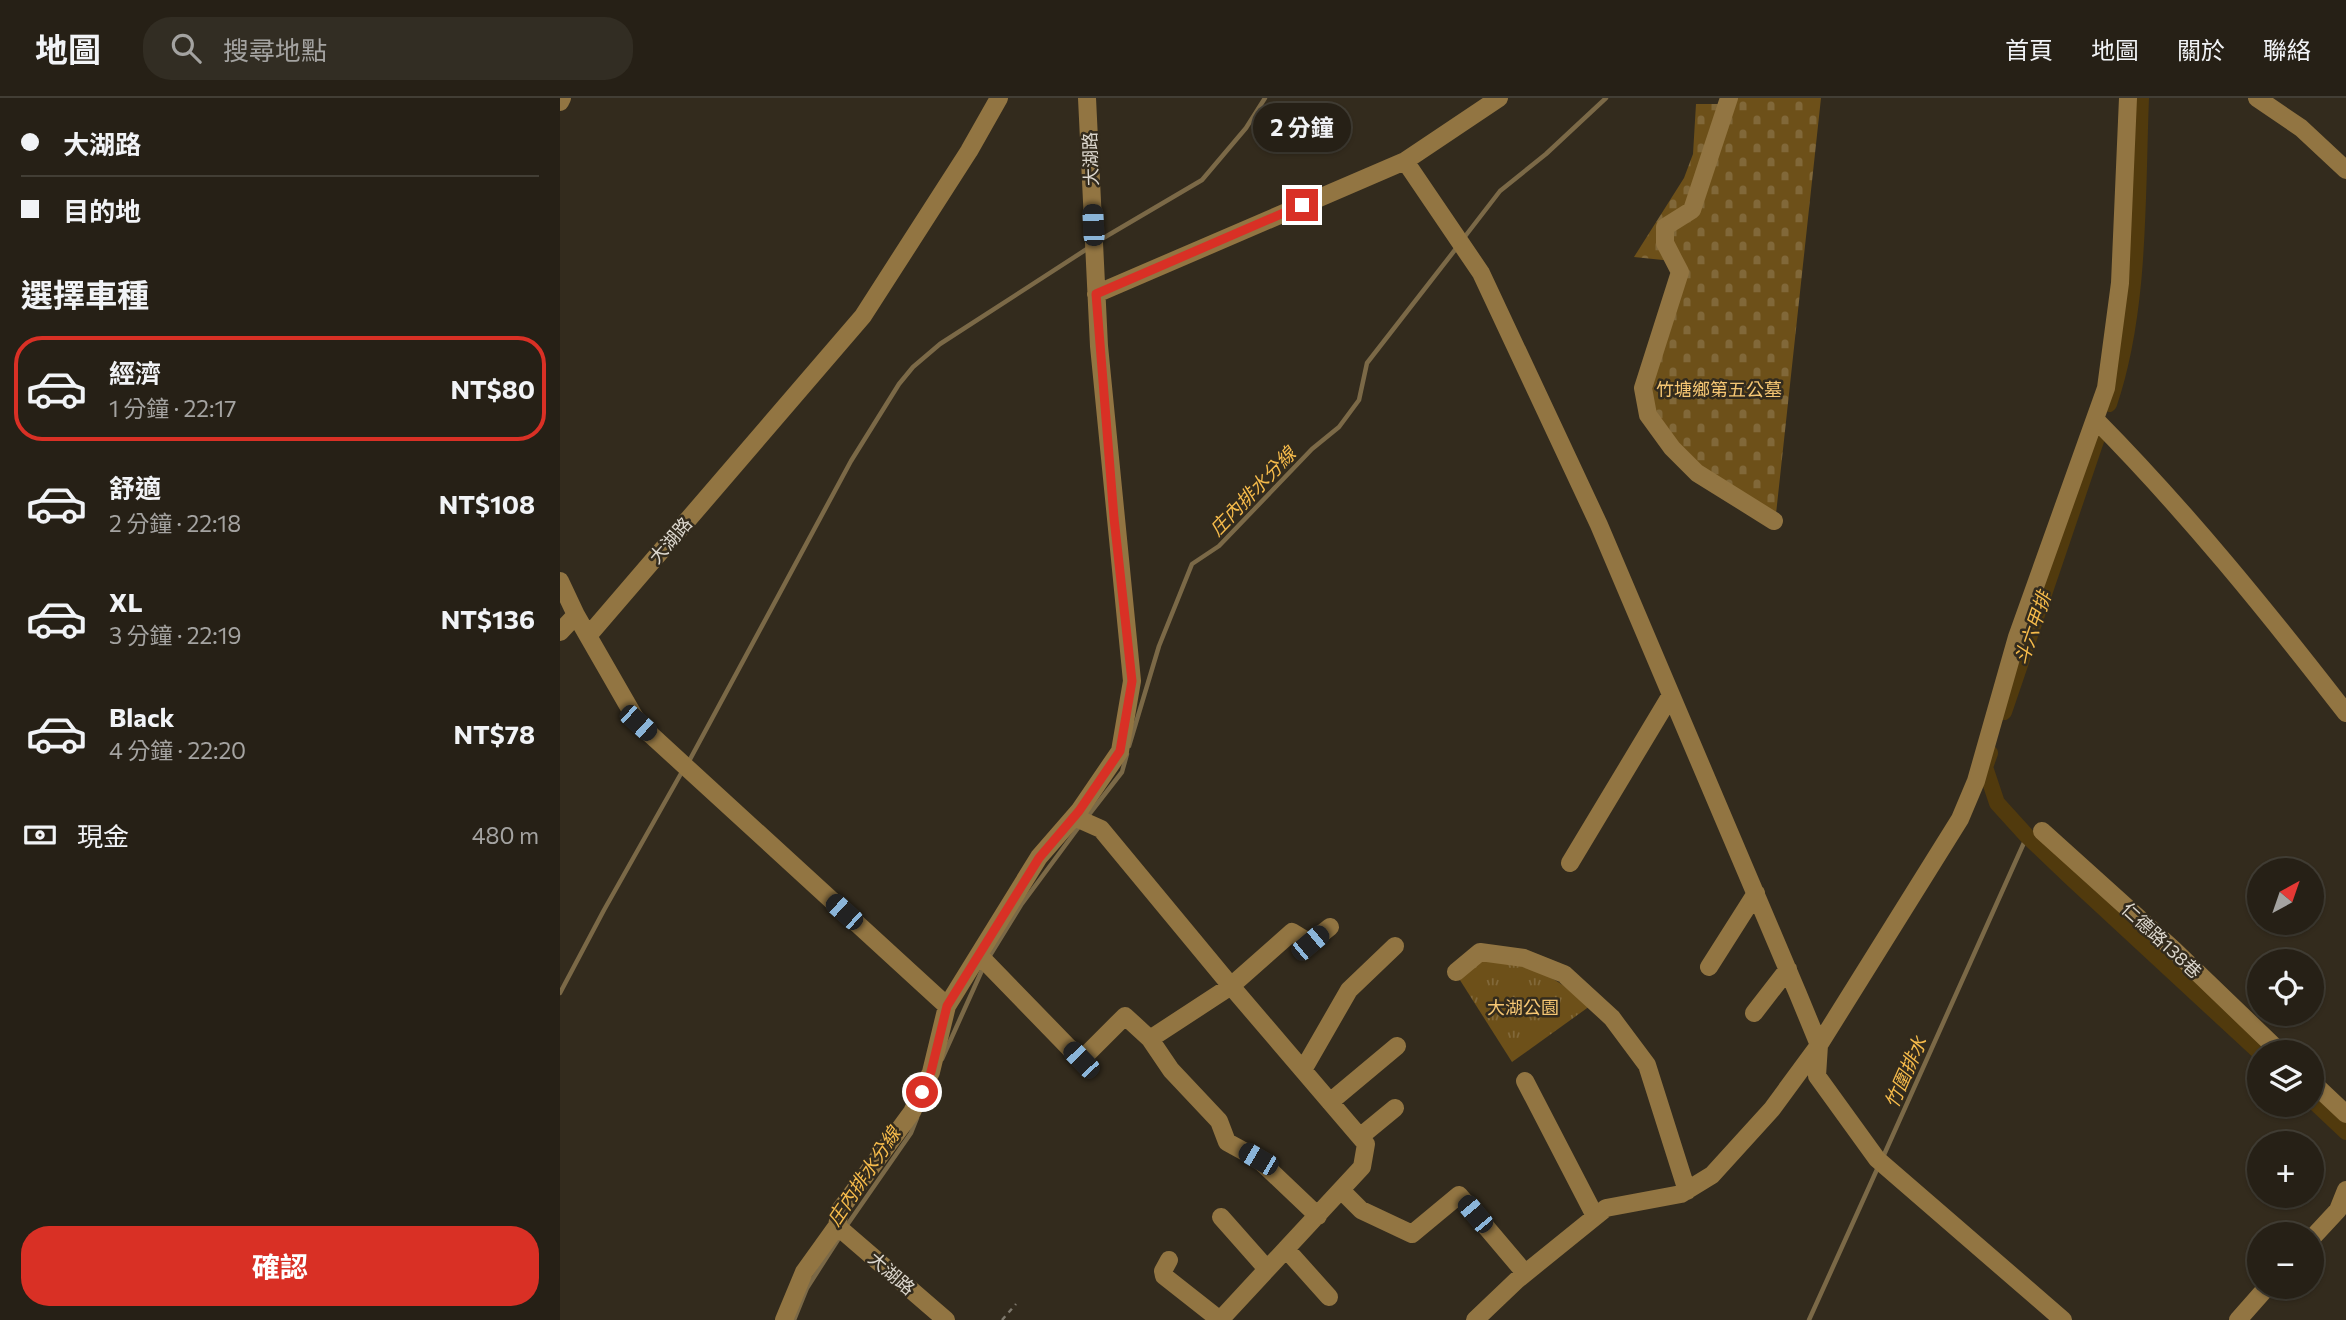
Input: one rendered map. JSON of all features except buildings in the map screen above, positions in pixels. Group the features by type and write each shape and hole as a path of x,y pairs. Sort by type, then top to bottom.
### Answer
{"street":[{"name":"大湖路","path":"588,636 863,316 970,151 999,98"},
{"name":"大湖路","path":"784,1320 804,1272 837,1226 840,1210 912,1112 931,1072 947,1006 1039,858 1074,817 1120,751 1132,681 1114,518 1096,294 1087,98"},
{"path":"1096,294 1405,161 1499,98"},
{"path":"1729,98 1692,209 1665,227 1665,243 1680,272 1643,388 1648,415 1672,448 1697,473 1774,521"},
{"path":"1475,1320 1525,1273 1606,1208 1681,1194 1712,1175 1772,1109 1819,1045 1961,819 1976,780 2017,637 2106,388 2120,283 2128,98"},
{"path":"2258,98 2301,128 2346,170"},
{"path":"1405,161 1481,273 1598,525 1819,1045 1817,1076 1877,1159 2063,1320"},
{"path":"2095,419 2210,544 2283,631 2346,713"},
{"path":"560,581 576,615 638,723 947,1006"},
{"path":"560,632 576,615"},
{"path":"1570,863 1671,695"},
{"path":"1074,817 1101,829 1366,1144 1362,1167 1220,1320 1164,1276 1163,1270 1169,1260"},
{"name":"仁德路138巷","path":"2042,831 2174,950 2268,1040"},
{"path":"1709,967 1756,893"},
{"path":"1150,1039 1231,986 1292,932 1310,943 1329,927"},
{"path":"1303,1070 1349,990 1395,946"},
{"path":"1456,972 1480,952 1524,958 1564,974 1612,1018 1647,1065 1687,1191"},
{"path":"979,955 1081,1060 1125,1016 1150,1039 1171,1070 1219,1121 1227,1142 1258,1159 1318,1216"},
{"path":"1754,1013 1788,969"},
{"path":"1330,1102 1397,1046"},
{"path":"1525,1081 1595,1216"},
{"path":"2324,1093 2346,1114"},
{"path":"1360,1136 1395,1108"},
{"path":"1341,1190 1361,1210 1412,1234 1459,1195 1525,1273"},
{"path":"2324,1225 2338,1210 2346,1190"},
{"path":"1221,1217 1267,1269"},
{"name":"大湖路","path":"837,1226 946,1320"},
{"path":"1286,1249 1329,1297"},
{"path":"2238,1320 2257,1299"}],"path":[{"path":"1002,1320 1016,1304"}],"green space":[{"name":"竹塘鄉第五公墓","path":"1733,98 1821,98 1776,514 1709,476 1658,425 1648,386 1682,262 1634,257 1684,178 1693,154 1696,104 1732,104"},
{"name":"大湖公園","path":"1482,958 1528,968 1552,978 1590,1006 1512,1062 1458,977"}],"waterway":[{"path":"1100,240 1202,180 1246,128 1265,98"},
{"name":"庄內排水分線","path":"1463,239 1500,191 1546,154 1606,98"},
{"name":"斗六甲排","path":"2109,404 2127,330 2132,292 2138,214 2141,98"},
{"name":"庄內排水分線","path":"1129,746 1159,646 1192,564 1219,546 1312,449 1339,427 1359,400 1367,363 1458,246"},
{"path":"688,763 851,461 899,384 913,367 940,344 1090,247"},
{"name":"斗六甲排","path":"2004,712 2099,432"},
{"name":"斗六甲排","path":"1990,753 1985,767 1997,803 2071,878 2247,1041"},
{"name":"庄內排水分線","path":"1087,817 1122,772 1127,754"},
{"path":"560,993 683,770"},
{"name":"庄內排水分線","path":"989,957 1021,905 1081,824"},
{"name":"竹圍排水","path":"1883,1157 2027,836"},
{"name":"庄內排水分線","path":"942,1059 983,968"},
{"name":"斗六甲排","path":"2324,1111 2346,1132"},
{"name":"庄內排水分線","path":"845,1228 911,1133 917,1118"},
{"name":"竹圍排水","path":"1809,1320 1879,1165"},
{"name":"庄內排水分線","path":"794,1320 807,1288 841,1235"}],"route":[{"path":"922,1092 931,1072 947,1006 1039,858 1079,811 1120,751 1132,681 1114,518 1096,294 1302,205"}]}
